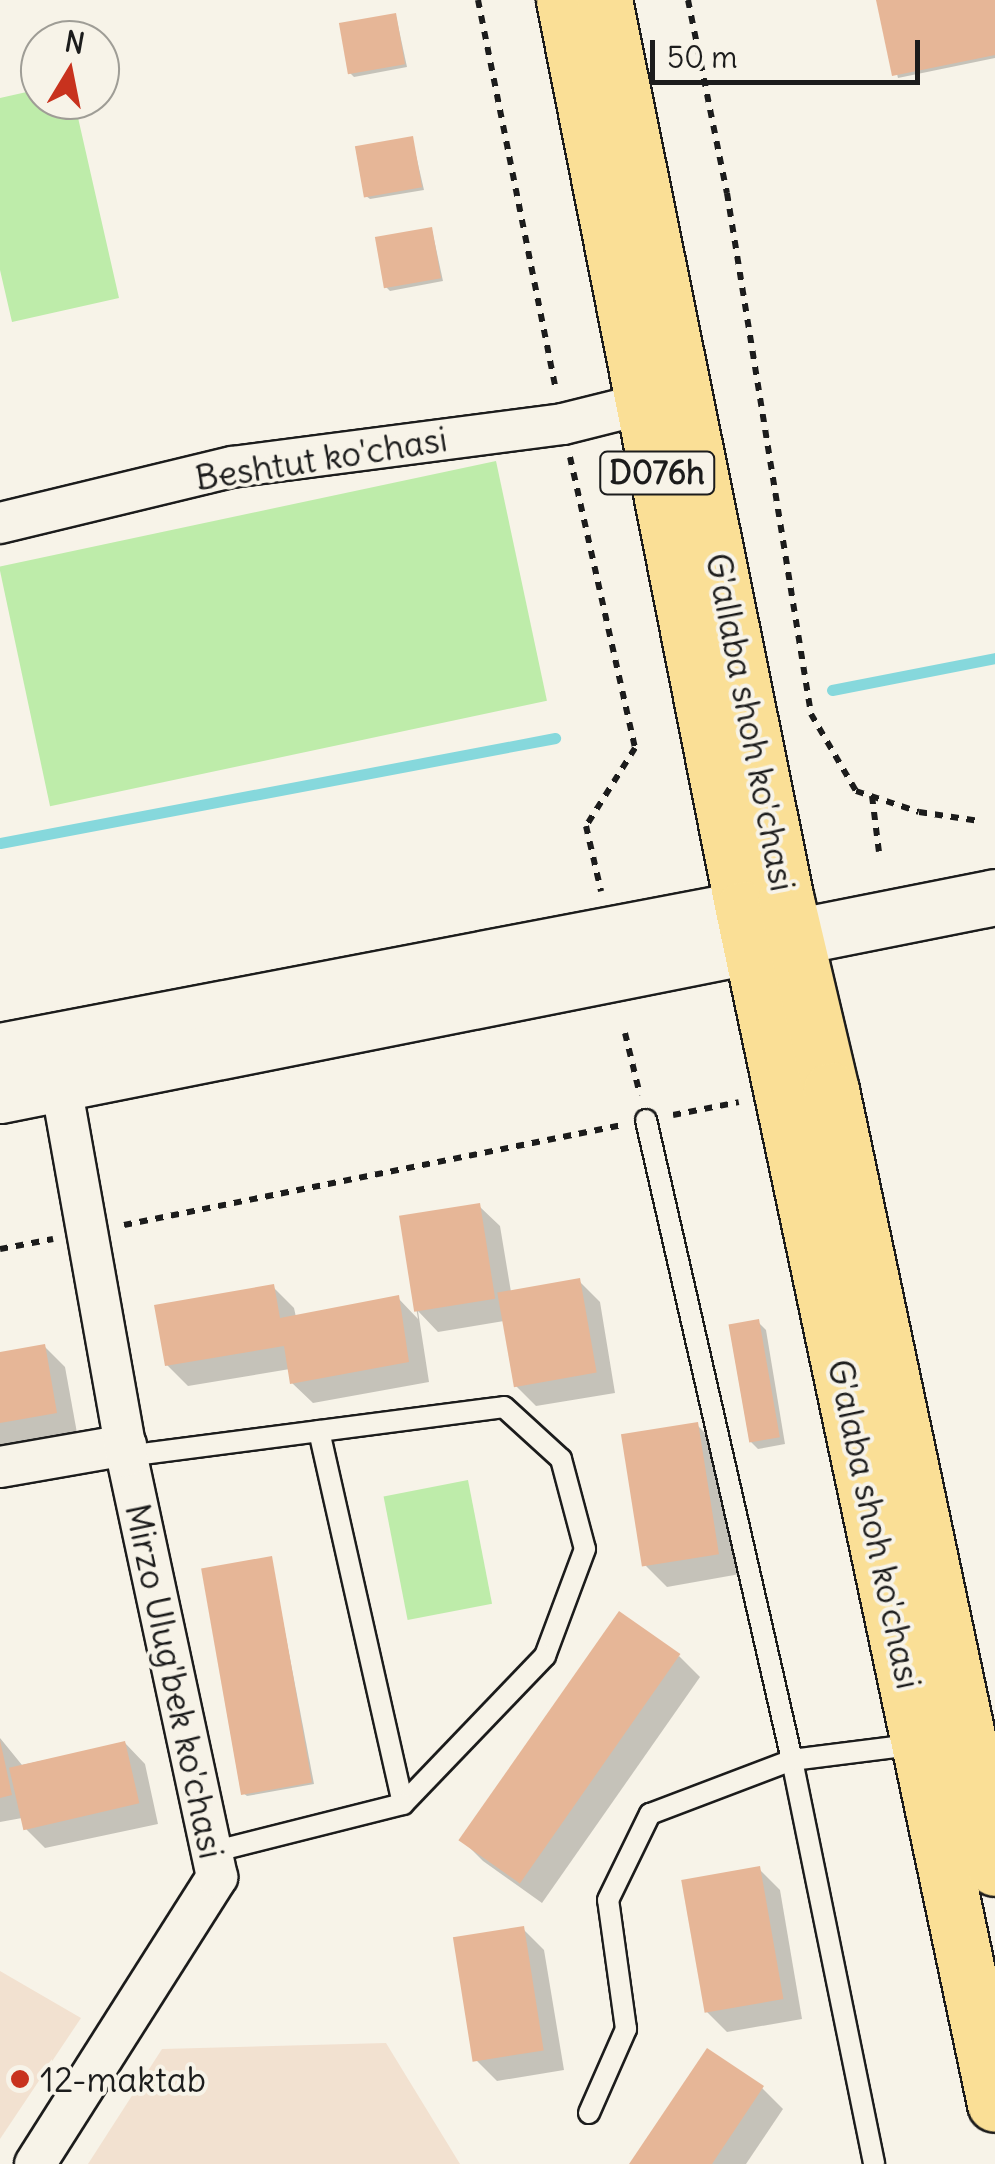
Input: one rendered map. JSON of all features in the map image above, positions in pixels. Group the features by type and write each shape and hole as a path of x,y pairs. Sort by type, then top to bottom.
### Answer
{"main road":[{"name":"G'allaba shoh ko'chasi","path":"564,0 643,404 768,922 832,1090"},
{"name":"G'allaba shoh ko'chasi","path":"604,0 768,922"},
{"path":"768,922 987,842"},
{"path":"0,1094 38,1058 768,922 995,898"},
{"name":"G'alaba shoh ko'chasi","path":"768,922 921,1744 995,2104"},
{"name":"G'alaba shoh ko'chasi","path":"832,1090 995,1868"}],"street":[{"name":"Beshtut ko'chasi","path":"0,523 232,467 563,424 643,404"},
{"name":"Mirzo Ulug'bek ko'chasi","path":"36,2164 218,1876 126,1451 88,1232 38,1058"},
{"path":"0,1467 126,1451"}],"lane":[{"path":"646,1120 792,1760 874,2164"},
{"path":"126,1451 504,1407 561,1460 585,1549 545,1656 403,1804 212,1852"},
{"path":"319,1431 403,1804"},
{"path":"590,2113 626,2029 608,1900 650,1814 792,1760 921,1744"}],"path":[{"path":"478,0 563,424 636,748 586,826 606,908"},
{"path":"688,0 727,194 810,714 856,791 920,812 987,842"},
{"path":"872,796 879,852"},
{"path":"625,1032 646,1120"},
{"path":"0,1249 743,1102"}],"shaded area":[{"name":"12-maktab","path":"0,1971 81,2018 0,2139"},
{"path":"386,2043 460,2164 88,2164 162,2049"}],"green space":[{"path":"20,94 20,120 79,120 119,298 12,322 0,270 0,98"},
{"path":"496,461 547,701 50,806 0,566"},
{"path":"468,1480 492,1604 408,1620 384,1496"}],"building":[{"path":"876,0 995,0 995,55 892,76"},
{"path":"396,13 405,64 348,74 339,23"},
{"path":"413,136 422,187 364,197 355,146"},
{"path":"432,227 441,278 384,288 375,237"},
{"path":"480,1203 495,1299 414,1312 399,1216"},
{"path":"580,1278 597,1373 514,1387 497,1293"},
{"path":"274,1284 280,1318 399,1295 409,1362 290,1384 284,1346 165,1366 154,1305"},
{"path":"759,1319 780,1437 749,1443 728,1324"},
{"path":"45,1344 57,1413 0,1423 0,1352"},
{"path":"698,1422 719,1554 642,1567 621,1434"},
{"path":"272,1556 312,1783 241,1795 201,1569"},
{"path":"619,1611 680,1654 520,1883 458,1840"},
{"path":"0,1740 12,1795 0,1798"},
{"path":"125,1741 139,1803 23,1830 9,1768"},
{"path":"760,1866 783,1999 705,2013 681,1880"},
{"path":"524,1926 544,2050 473,2062 453,1937"},
{"path":"707,2048 764,2086 712,2164 629,2164"}],"waterway":[{"path":"832,690 995,658"},
{"path":"0,843 555,738"}],"place":[{"name":"12-maktab","path":"20,2079"}]}
